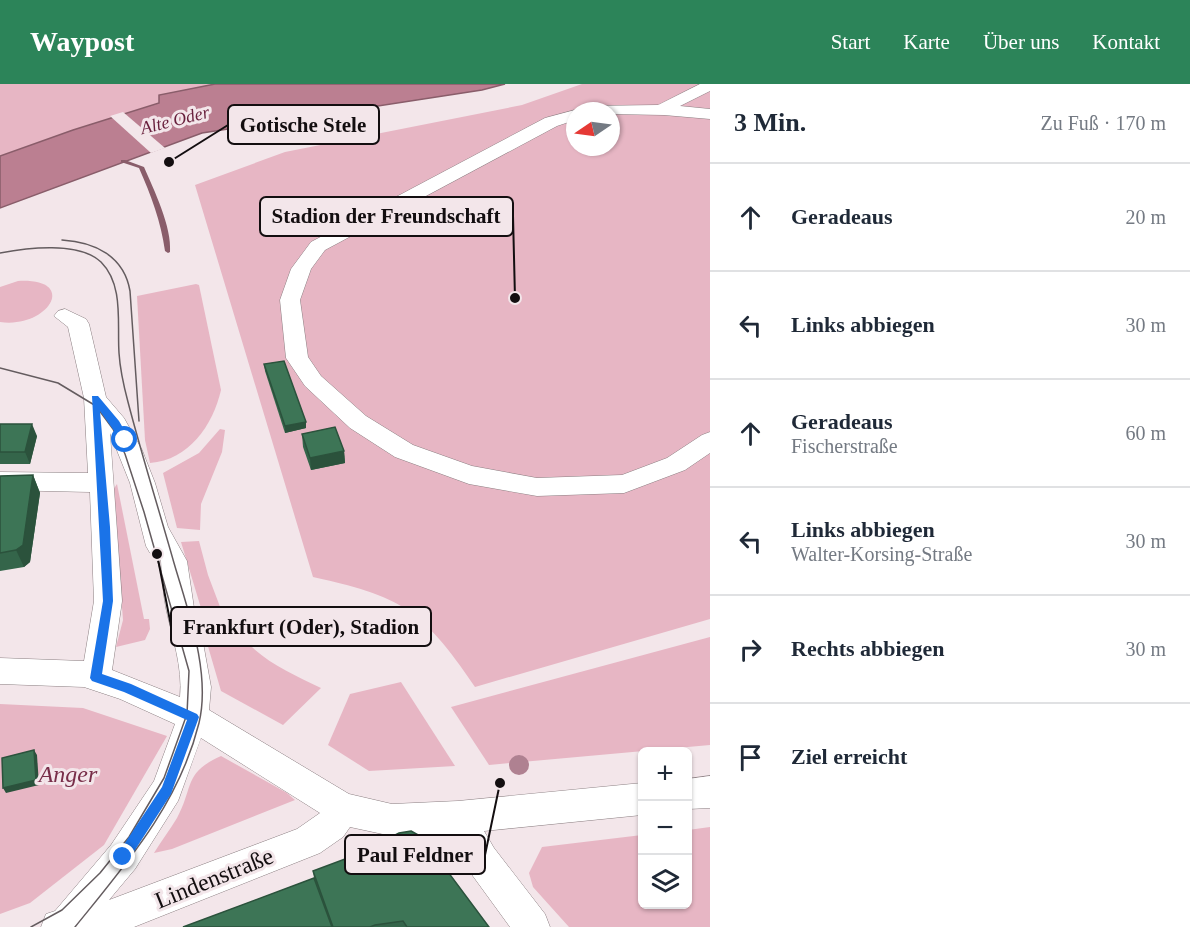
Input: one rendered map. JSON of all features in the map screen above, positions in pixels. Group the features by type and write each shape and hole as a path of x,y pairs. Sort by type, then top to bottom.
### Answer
{"street":[{"path":"664,108 710,85"},
{"path":"620,108 664,108 710,114"},
{"path":"566,118 551,122 318,246 301,269 290,300 297,358 313,381 358,422 404,451 469,475 537,487 624,484 676,464 710,441"},
{"path":"66,316 78,324 95,399 102,483 108,601 96,678"},
{"path":"59,927 67,923 123,857 167,790 193,717 196,687 188,637 180,608 163,573 157,530 125,440 115,423 95,399"},
{"path":"0,481 102,483"},
{"path":"0,671 73,673 127,688 193,717 343,809 392,820 458,818 638,799"},
{"path":"692,794 710,792"},
{"name":"Lindenstraße","path":"74,927 127,920 308,841 331,825 343,809"},
{"path":"458,818 482,860 532,927"}],"green space":[{"path":"0,84 215,84 160,95 160,103 0,156"},
{"path":"582,84 710,84 710,619 475,687 452,654 425,624 404,608 372,593 313,577 195,185 285,152 522,105"},
{"path":"18,281 37,282 48,287 52,294 50,303 32,318 17,322 0,322 0,287"},
{"path":"199,285 221,390 212,416 197,438 176,455 150,463 145,440 137,296"},
{"path":"220,429 225,430 222,452 201,504 200,530 177,528 163,473 199,453"},
{"path":"117,484 144,619 149,619 150,629 145,640 116,647 123,620 113,490"},
{"path":"199,541 208,575 222,612 204,618 181,542"},
{"path":"240,634 267,659 321,688 283,725 221,691 207,643"},
{"path":"710,637 710,745 638,747 638,752 489,765 451,707"},
{"path":"401,682 455,766 369,771 328,745 350,694"},
{"name":"Anger","path":"0,704 83,708 167,736 104,845 30,903 0,914"},
{"path":"221,756 287,793 295,800 172,849 154,853 177,818 195,775 200,768"},
{"path":"710,827 710,927 569,927 533,887 529,873 542,847 638,835 638,909 692,909 692,829"}],"water":[{"name":"Alte Oder","path":"215,84 505,84 482,90 202,133 0,208 0,156 159,103 159,95"}],"pier":[{"path":"123,112 165,148 151,153 110,116"}],"building":[{"path":"284,361 306,422 285,426 264,364"},
{"path":"0,424 32,424 25,452 0,452"},
{"path":"335,427 344,451 310,458 302,434"},
{"path":"33,475 23,545 16,550 0,553 0,476"},
{"path":"34,750 36,780 3,788 2,758"},
{"path":"411,831 422,837 489,927 407,927 403,921 370,927 333,927 313,871 388,843 391,837 399,833"},
{"path":"314,878 332,927 183,927"}],"waterway":[{"path":"123,161 141,167 158,208 168,251"}],"tram line":[{"path":"62,240 86,244 106,253 115,260 127,279 130,291 139,421"},
{"path":"0,253 38,248 80,251 101,262 108,271 118,305 121,372 125,390 191,622 200,663 202,704 199,723 178,780 149,832 75,927"},
{"path":"0,368 58,383 96,406 113,429 125,454 144,512 189,671 187,714 164,778 129,837 100,873 62,910 31,927"}],"place":[{"name":"Gotische Stele","path":"169,162"},
{"name":"Stadion der Freundschaft","path":"515,298"},
{"name":"Frankfurt (Oder), Stadion","path":"157,554"},
{"name":"Paul Feldner","path":"500,783"}],"route":[{"path":"123,857 167,790 193,717 127,688 96,678 108,601 95,399 115,423 125,440"}]}
